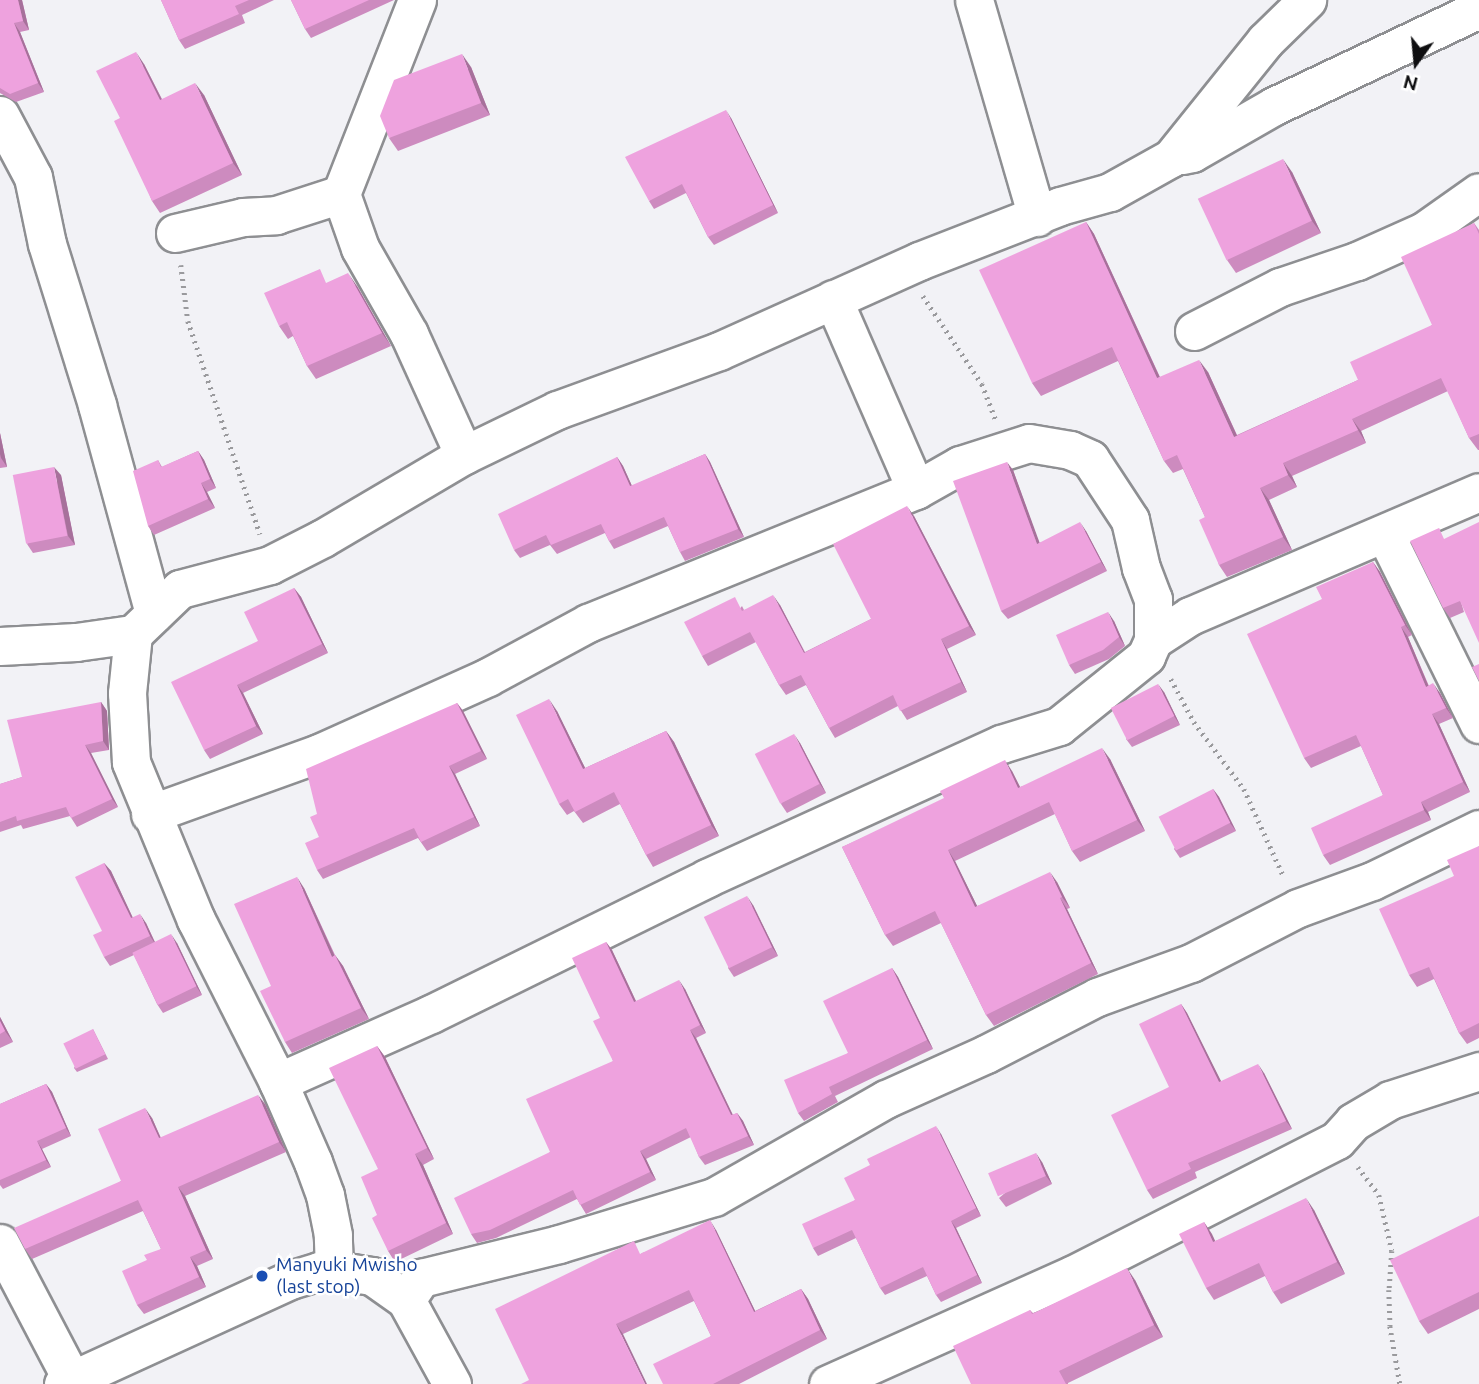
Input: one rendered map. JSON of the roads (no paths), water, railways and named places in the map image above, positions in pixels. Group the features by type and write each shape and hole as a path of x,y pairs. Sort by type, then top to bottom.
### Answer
{"street":[{"path":"418,0 341,194 360,248 409,334 464,455"},
{"path":"974,0 1037,217"},
{"path":"1171,158 1265,41 1307,0"},
{"path":"334,1270 333,1235 325,1195 278,1082 195,920 131,762 127,730 129,654 144,623 180,589 270,565 323,538 464,455 557,410 719,351 892,271 1060,206 1110,192 1171,158 1192,153 1275,106 1479,9"},
{"path":"0,115 33,177 47,244 104,430 144,623"},
{"path":"1194,331 1280,287 1357,261 1424,231 1479,192"},
{"path":"175,233 243,217 276,215 341,194"},
{"path":"833,299 916,489"},
{"path":"150,814 319,753 488,677 587,623 916,489 960,465 1010,447 1029,443 1070,450 1090,458 1130,520 1141,568 1153,599 1153,640 1146,656 1059,726 1001,744 707,878 431,1014 278,1082"},
{"path":"1153,640 1190,616 1479,492"},
{"path":"1385,534 1479,724"},
{"path":"0,646 76,642 144,623"},
{"path":"406,1300 421,1278 559,1244 715,1197 886,1099 986,1055 1097,997 1191,963 1298,908 1372,881 1479,829"},
{"path":"828,1384 1073,1275 1337,1140 1353,1122 1390,1100 1479,1071"},
{"path":"0,1243 68,1382 290,1280 319,1271 334,1270 372,1276 406,1300 452,1384"}],"place":[{"name":"Manyuki Mwisho (last stop)","path":"262,1276"}]}
